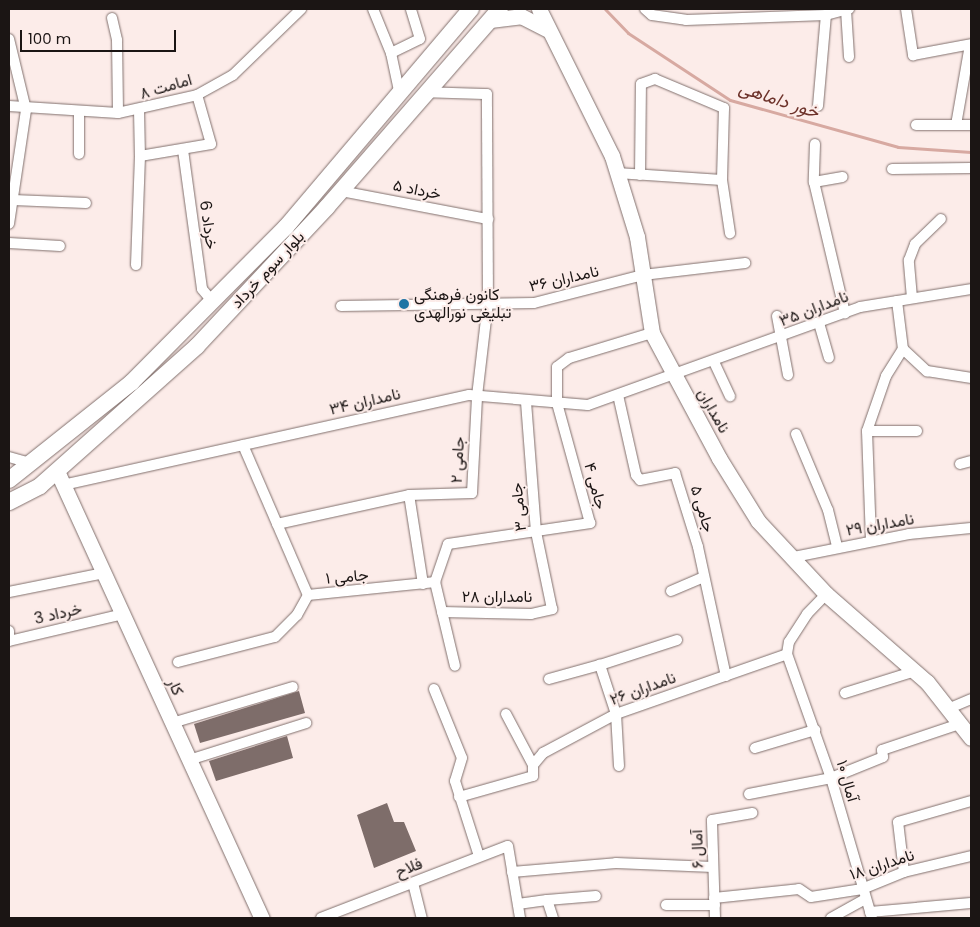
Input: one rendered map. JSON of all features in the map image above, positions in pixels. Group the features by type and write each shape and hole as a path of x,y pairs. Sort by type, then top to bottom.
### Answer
{"main road":[{"name":"بلوار سوم خرداد","path":"9,480 34,464 132,382 286,227 471,9"},
{"name":"بلوار سوم خرداد","path":"9,502 60,478 196,346 341,190 495,14"},
{"path":"363,134 376,148"}],"street":[{"name":"امامت ۸","path":"9,106 26,110 79,114 118,113 139,110 197,95 233,75 301,9"},
{"path":"373,9 391,52 399,92"},
{"path":"391,52 420,39 411,9"},
{"name":"نامداران","path":"539,9 546,30 583,91 618,173 637,237 652,333 673,378 758,521 794,557 826,594 916,671 962,722 971,738"},
{"path":"645,9 652,15 686,20 826,16 848,9 849,57"},
{"path":"906,9 913,55 971,44 956,125"},
{"name":"نامداران","path":"495,14 521,16 546,30"},
{"path":"818,106 826,16"},
{"path":"112,18 117,40 118,113"},
{"path":"9,40 26,110 9,224"},
{"path":"640,175 639,92 642,84 655,79 724,108 722,180 730,233"},
{"path":"425,92 487,94 488,303 477,396"},
{"path":"140,156 211,144 197,95"},
{"path":"136,265 140,156 139,110"},
{"path":"79,114 80,154"},
{"path":"916,125 971,125"},
{"path":"815,144 814,182 845,313"},
{"name":"خرداد 6","path":"183,150 202,289 212,301"},
{"path":"892,168 971,168"},
{"path":"618,173 722,180"},
{"path":"814,182 843,177"},
{"name":"خرداد ۵","path":"341,190 488,219"},
{"path":"11,205 86,204"},
{"path":"912,298 909,260 915,244 941,219"},
{"path":"9,243 60,246"},
{"name":"نامداران ۳۶","path":"341,306 534,303 643,275 745,263"},
{"name":"نامداران ۳۵","path":"673,378 845,313 912,298 971,289"},
{"path":"871,540 867,431 886,376 903,349 897,301"},
{"path":"777,316 788,375"},
{"path":"819,323 829,358"},
{"path":"557,403 557,367 561,362 652,333"},
{"path":"903,349 927,371 971,378"},
{"path":"714,362 730,396"},
{"name":"نامداران ۳۴","path":"60,478 243,445 477,396 526,402 588,405 673,378"},
{"name":"جامی ۵","path":"618,395 636,475 640,480 675,473 704,577 726,676"},
{"name":"جامی ۲","path":"409,495 472,493 477,396"},
{"name":"جامی ۳","path":"526,402 536,532 552,609"},
{"name":"جامی ۴","path":"536,532 590,523 557,403"},
{"path":"867,431 917,431"},
{"path":"796,434 828,510 837,548"},
{"name":"جامی ۱","path":"243,445 308,595 435,582"},
{"path":"9,457 34,464"},
{"path":"960,464 971,461"},
{"name":"کار","path":"60,478 262,918"},
{"path":"277,524 409,495 423,584"},
{"name":"نامداران ۲۹","path":"794,557 871,540 971,528"},
{"path":"455,666 435,582 448,544 536,532"},
{"path":"9,592 104,573"},
{"path":"671,591 704,577"},
{"path":"787,654 789,642 807,614 826,594"},
{"path":"178,662 275,637 297,615 308,595"},
{"name":"نامداران ۲۸","path":"442,612 531,614 552,609"},
{"name":"خرداد 3","path":"9,631 9,641 123,614"},
{"path":"549,679 677,640"},
{"name":"نامداران ۲۶","path":"459,797 533,776 533,765 543,753 616,714 787,654"},
{"name":"آمال ۱۰","path":"787,654 831,778 863,894 871,915"},
{"path":"600,665 616,714 619,766"},
{"path":"845,693 916,671"},
{"path":"172,723 293,687"},
{"path":"434,689 462,758 455,780 479,856"},
{"path":"950,708 971,699"},
{"path":"506,714 533,765"},
{"path":"749,794 831,778 883,758 882,750 962,722"},
{"path":"189,760 306,723"},
{"path":"755,748 814,730"},
{"path":"904,872 898,822 971,801"},
{"name":"آمال ۶","path":"715,918 712,820 752,813"},
{"name":"فلاح","path":"321,918 508,846 512,872"},
{"name":"نامداران ۱۸","path":"666,905 714,901 799,888 811,897 863,894 904,872 971,856"},
{"path":"520,918 512,872 616,863 713,867"},
{"path":"413,883 422,918"},
{"path":"831,918 863,894"},
{"path":"518,904 596,896"},
{"path":"547,900 553,918"},
{"path":"871,915 971,903"}],"building":[{"path":"299,691 305,713 200,743 194,724"},
{"path":"287,736 293,758 216,781 209,761"},
{"path":"387,803 394,822 404,822 416,851 374,868 357,815"}],"waterway":[{"name":"خور داماهی","path":"605,9 628,33 730,100 898,147 971,152"}],"place":[{"name":"کانون فرهنگی تبلیغی نورالهدی","path":"404,304"}]}
